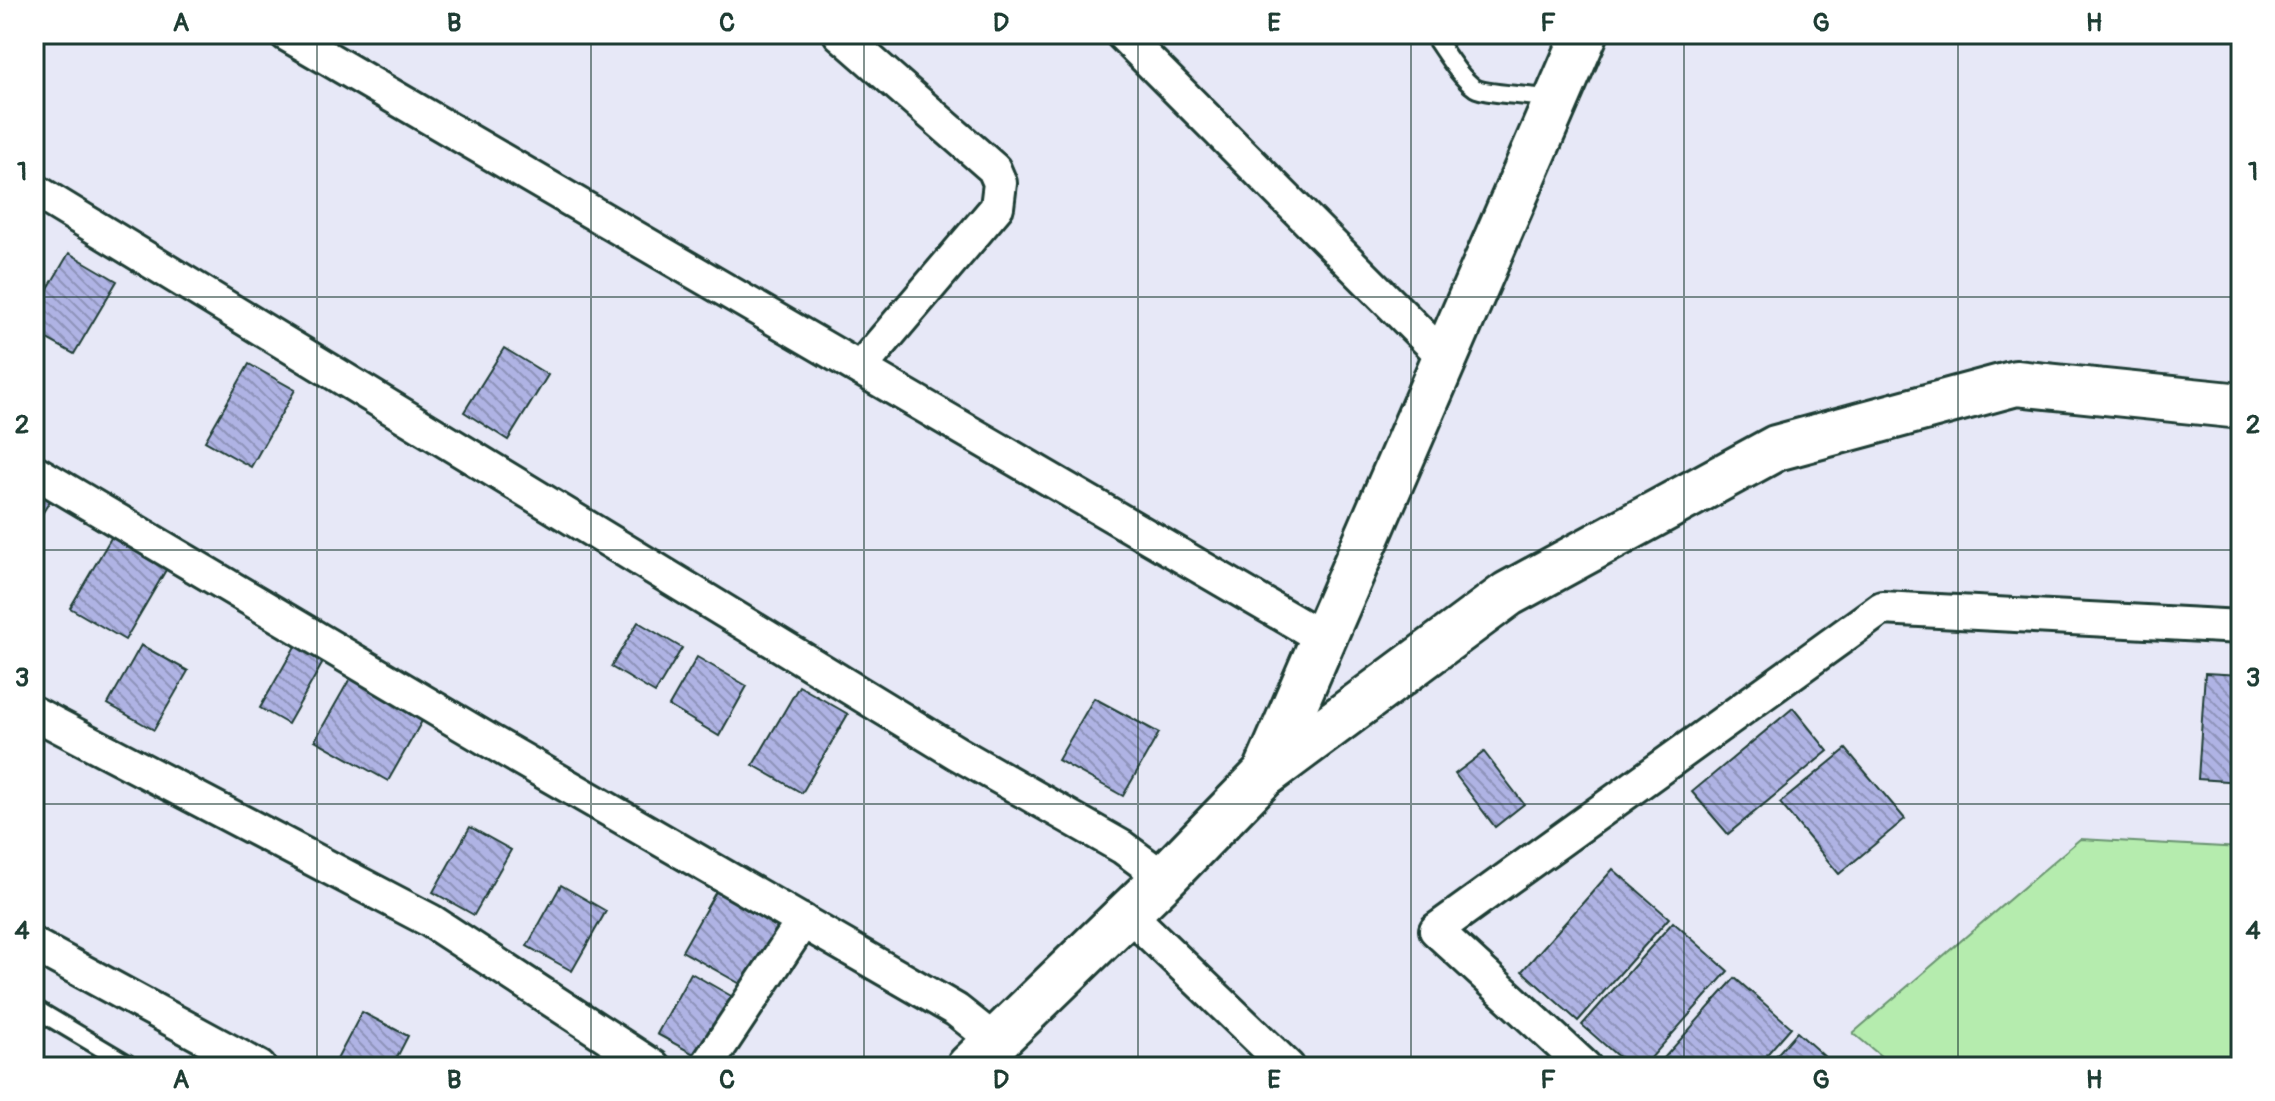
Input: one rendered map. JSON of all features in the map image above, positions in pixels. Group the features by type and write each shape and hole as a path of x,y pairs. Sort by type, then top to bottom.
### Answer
{"main road":[{"path":"1265,774 1585,34"},
{"path":"982,1054 1164,878 1265,774 1508,594 1776,448 2016,383 2241,406"}],"street":[{"path":"286,34 1324,639"},
{"path":"840,34 994,169 1000,183 997,207 860,368"},
{"path":"1122,34 1445,358"},
{"path":"34,190 930,736 1122,847 1164,878"},
{"path":"34,471 956,1010 982,1054"},
{"path":"1585,1067 1436,930 1882,608 2241,627"},
{"path":"34,713 431,921 654,1067"},
{"path":"1128,913 1288,1067"},
{"path":"706,1067 803,921"},
{"path":"34,945 259,1067"}],"lane":[{"path":"1432,34 1474,87 1488,93 1510,92 1557,99"},
{"path":"34,1008 133,1067"}],"green space":[{"path":"2080,839 2241,848 2241,1067 1894,1067 1853,1033"}],"building":[{"path":"69,253 117,281 74,354 34,332 34,312"},
{"path":"504,348 548,375 508,440 464,412"},
{"path":"249,364 295,390 251,467 205,441"},
{"path":"34,485 53,496 34,527"},
{"path":"115,531 170,563 125,640 70,608"},
{"path":"638,622 682,648 655,693 611,667"},
{"path":"298,641 326,657 288,724 260,708"},
{"path":"141,645 188,671 154,730 108,704"},
{"path":"697,657 747,686 719,736 669,706"},
{"path":"353,673 426,714 388,781 315,740"},
{"path":"2205,673 2241,675 2241,782 2198,779"},
{"path":"799,686 848,714 802,793 753,765"},
{"path":"1094,698 1159,733 1123,796 1058,760"},
{"path":"1793,708 1828,751 1728,834 1692,792"},
{"path":"1846,749 1905,819 1839,874 1780,803"},
{"path":"1484,752 1524,804 1495,827 1455,774"},
{"path":"470,827 511,850 474,915 433,892"},
{"path":"1613,869 1669,918 1578,1021 1522,971"},
{"path":"561,885 606,911 572,971 527,946"},
{"path":"719,886 781,921 744,986 682,951"},
{"path":"1673,922 1728,971 1643,1067 1630,1067 1582,1025"},
{"path":"691,973 733,997 699,1057 657,1034"},
{"path":"1735,978 1791,1027 1756,1067 1656,1067"},
{"path":"362,1012 408,1036 392,1067 333,1067"},
{"path":"1797,1032 1836,1067 1766,1067"}]}
